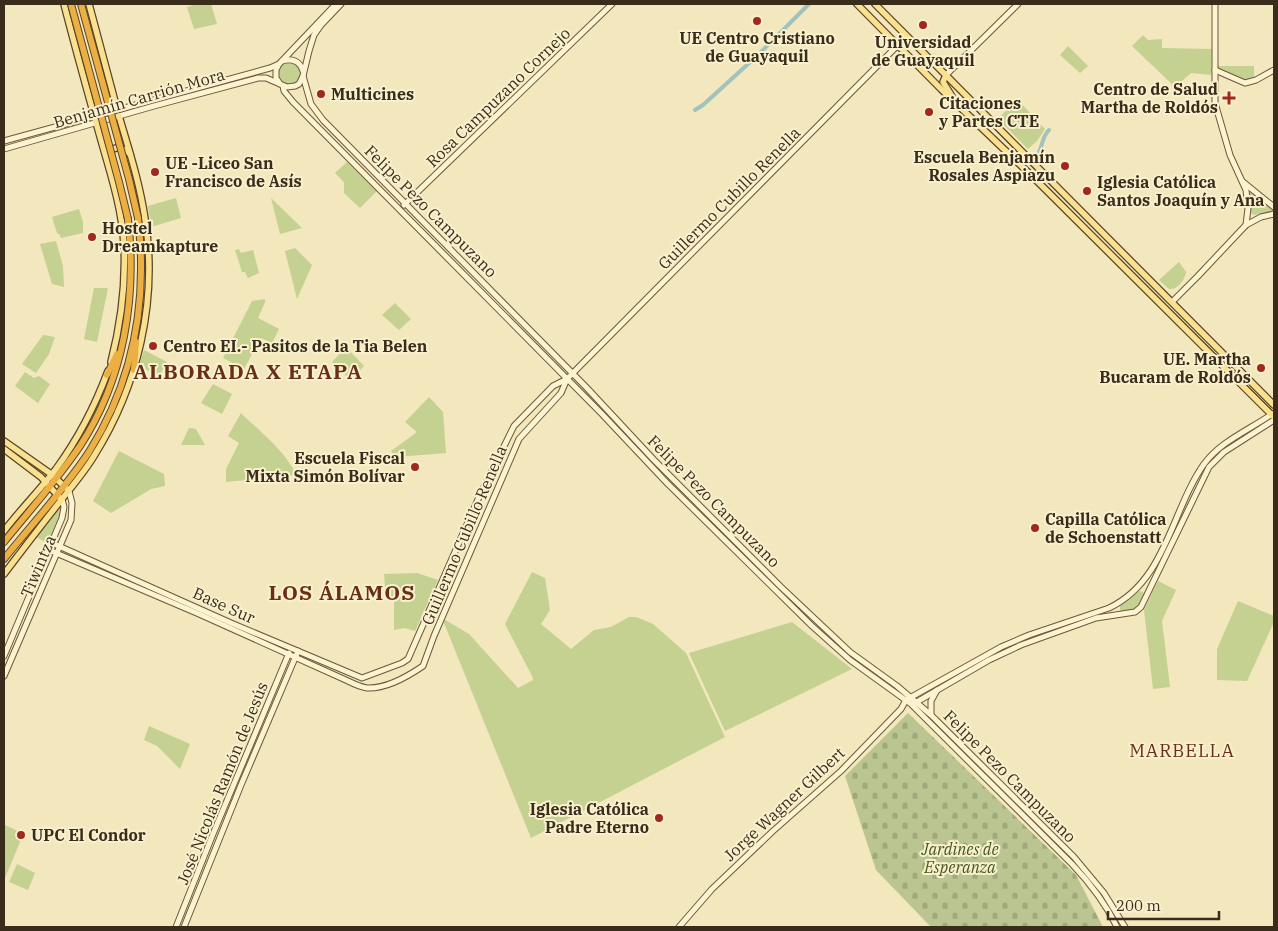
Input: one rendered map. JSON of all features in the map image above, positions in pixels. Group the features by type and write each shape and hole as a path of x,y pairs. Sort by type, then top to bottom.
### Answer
{"highway":[{"path":"4,542 48,483 80,446 100,408 116,368 123,342 131,293 128,219 71,4"},
{"path":"4,559 66,488 110,412 126,371 136,329 141,294 141,242 138,218 81,4"},
{"path":"134,370 137,350 136,329"},
{"path":"107,375 123,342"}],"main road":[{"path":"54,476 84,426 107,375 121,316 124,276 124,244 121,221 64,4"},
{"path":"4,441 54,476 66,488 94,457 105,438 125,395 134,370 145,320 149,269 145,219 130,154 89,4"},
{"path":"857,4 1273,417"},
{"path":"875,4 1274,405"},
{"path":"84,79 90,85 97,86 105,82 108,73"},
{"path":"946,75 943,82 956,103"},
{"path":"107,162 109,153 116,148 122,148 130,154"},
{"path":"1124,267 1133,272 1166,303 1172,302"},
{"path":"4,449 48,483 59,496 4,574"},
{"path":"4,531 48,483"}],"street":[{"path":"336,4 289,51 275,74 282,85 291,87 299,84 311,43 318,29 341,4"},
{"name":"Rosa Campuzano Cornejo","path":"400,209 612,4"},
{"path":"946,75 1018,4"},
{"path":"1215,4 1214,103 1230,155 1243,182 1248,199 1246,225"},
{"name":"Guillermo Cubillo Renella","path":"377,687 395,682 423,666 434,636 519,439 561,393 567,379 898,45 902,39 903,32"},
{"path":"281,63 286,60 295,61 302,67 303,74"},
{"name":"Benjamín Carrión Mora","path":"4,149 96,123 118,113 270,68 281,63"},
{"path":"1215,70 1245,83 1256,80 1274,70"},
{"name":"Felipe Pezo Campuzano","path":"303,74 312,104 323,120 572,373 672,478 850,652 911,701 1083,875 1102,900 1118,927"},
{"name":"Benjamín Carrión Mora","path":"4,141 94,116 118,113 258,78 266,78 282,85"},
{"name":"Felipe Pezo Campuzano","path":"282,85 292,102 400,209 667,483 836,649 931,715 1074,857 1104,893 1125,927"},
{"path":"43,138 44,132 59,127"},
{"path":"20,144 22,140 36,137 36,132"},
{"path":"1243,182 1274,207"},
{"path":"392,201 396,200 398,195"},
{"path":"1172,302 1246,225 1261,217 1274,214"},
{"name":"Guillermo Cubillo Renella","path":"386,669 408,659 482,489 514,426 553,386 567,379"},
{"path":"911,701 1001,646 1118,603 1136,590 1154,565 1205,464 1221,447 1273,417"},
{"path":"911,701 938,689 1021,645 1096,618 1138,610 1209,467 1224,452 1273,417"},
{"path":"667,483 672,478"},
{"name":"Tiwintza","path":"4,676 72,515 72,503 66,488"},
{"name":"Tiwintza","path":"4,656 63,514 64,507 59,496"},
{"name":"Base Sur","path":"52,543 362,678 386,669"},
{"name":"Base Sur","path":"49,550 365,688 377,687"},
{"path":"1136,590 1141,589 1145,591 1145,598"},
{"path":"1118,603 1117,610 1124,614"},
{"name":"José Nicolás Ramón de Jesús","path":"176,927 291,648"},
{"name":"José Nicolás Ramón de Jesús","path":"184,927 241,785 298,651"},
{"path":"931,715 931,701 938,689"},
{"name":"Jorge Wagner Gilbert","path":"679,927 712,889 773,831 841,771 911,701"}],"green space":[{"path":"197,4 211,4 217,24 194,29 187,7"},
{"path":"1143,35 1148,40 1162,39 1162,48 1212,49 1211,75 1191,73 1175,87 1132,46"},
{"path":"1068,46 1088,66 1080,73 1060,55"},
{"path":"289,62 297,65 300,73 297,81 289,84 281,81 278,73 281,65"},
{"path":"1218,66 1254,66 1254,76 1246,82 1218,70"},
{"path":"1017,99 1045,129 1037,141 1028,149 998,119"},
{"path":"347,162 377,191 360,208 344,193 344,182 335,173"},
{"path":"1249,193 1252,193 1273,210 1272,213 1254,215 1251,213"},
{"path":"176,198 181,218 151,227 148,206"},
{"path":"271,198 302,228 280,234"},
{"path":"79,209 83,222 83,233 61,238 57,233 52,217"},
{"path":"56,241 63,266 64,287 52,284 40,244"},
{"path":"295,248 312,265 297,299 285,251"},
{"path":"239,249 241,253 253,250 259,273 248,278 245,272 242,272 235,250"},
{"path":"1179,262 1186,272 1185,275 1178,286 1169,289 1159,280"},
{"path":"94,288 108,288 97,342 84,339"},
{"path":"265,299 258,318 279,329 272,343 261,338 244,369 223,358 252,301"},
{"path":"395,303 411,319 399,330 382,315"},
{"path":"43,335 55,337 49,354 36,373 22,364"},
{"path":"346,347 364,366 351,380 332,362"},
{"path":"144,350 167,362 159,376 139,366"},
{"path":"25,372 34,378 39,376 50,384 38,403 15,386"},
{"path":"213,384 232,394 222,414 201,403"},
{"path":"429,397 443,412 446,453 396,457 391,451 417,432 405,422"},
{"path":"241,413 279,450 292,466 296,475 226,482 226,469 239,443 228,436"},
{"path":"189,428 196,429 205,445 181,445"},
{"path":"119,451 164,474 165,486 151,489 111,513 93,501"},
{"path":"60,508 62,510 49,544 36,537"},
{"path":"532,572 545,578 550,610 541,624 571,649 594,630 611,627 629,617 636,617 653,624 686,653 725,737 531,838 442,618 469,634 518,688 533,680 533,678 505,624"},
{"path":"417,573 438,580 415,631 405,628 394,630 394,600 386,598 384,574"},
{"path":"1158,581 1176,590 1162,621 1170,687 1153,689 1144,610"},
{"path":"1139,591 1143,592 1144,595 1138,606 1132,610 1120,611 1120,605"},
{"path":"1238,601 1274,616 1274,622 1247,681 1217,680 1217,649"},
{"path":"792,622 852,669 725,731 689,653"},
{"name":"Jardines de Esperanza","path":"908,713 1076,875 1103,927 931,927 876,870 845,776"},
{"path":"149,726 190,744 180,769 157,746 144,740"},
{"path":"5,825 23,835 4,878"},
{"path":"17,864 35,873 28,890 9,882"}],"waterway":[{"path":"695,110 758,55 809,4"},
{"path":"1039,152 1049,130"}],"place":[{"name":"UE Centro Cristiano de Guayaquil","path":"757,21"},
{"name":"Universidad de Guayaquil","path":"923,25"},
{"name":"Multicines","path":"321,94"},
{"name":"Centro de Salud Martha de Roldós","path":"1229,98"},
{"name":"Citaciones y Partes CTE","path":"929,112"},
{"name":"Escuela Benjamín Rosales Aspiazu","path":"1065,166"},
{"name":"UE -Liceo San Francisco de Asís","path":"155,172"},
{"name":"Iglesia Católica Santos Joaquín y Ana","path":"1087,191"},
{"name":"Hostel Dreamkapture","path":"92,237"},
{"name":"Centro EI.- Pasitos de la Tia Belen","path":"153,346"},
{"name":"UE. Martha Bucaram de Roldós","path":"1261,368"},
{"name":"Escuela Fiscal Mixta Simón Bolívar","path":"415,467"},
{"name":"Capilla Católica de Schoenstatt","path":"1035,528"},
{"name":"Iglesia Católica Padre Eterno","path":"659,818"},
{"name":"UPC El Condor","path":"21,835"}],"district":[{"name":"ALBORADA X ETAPA","path":"248,372"},
{"name":"LOS ÁLAMOS","path":"342,593"},
{"name":"MARBELLA","path":"1182,751"}]}
